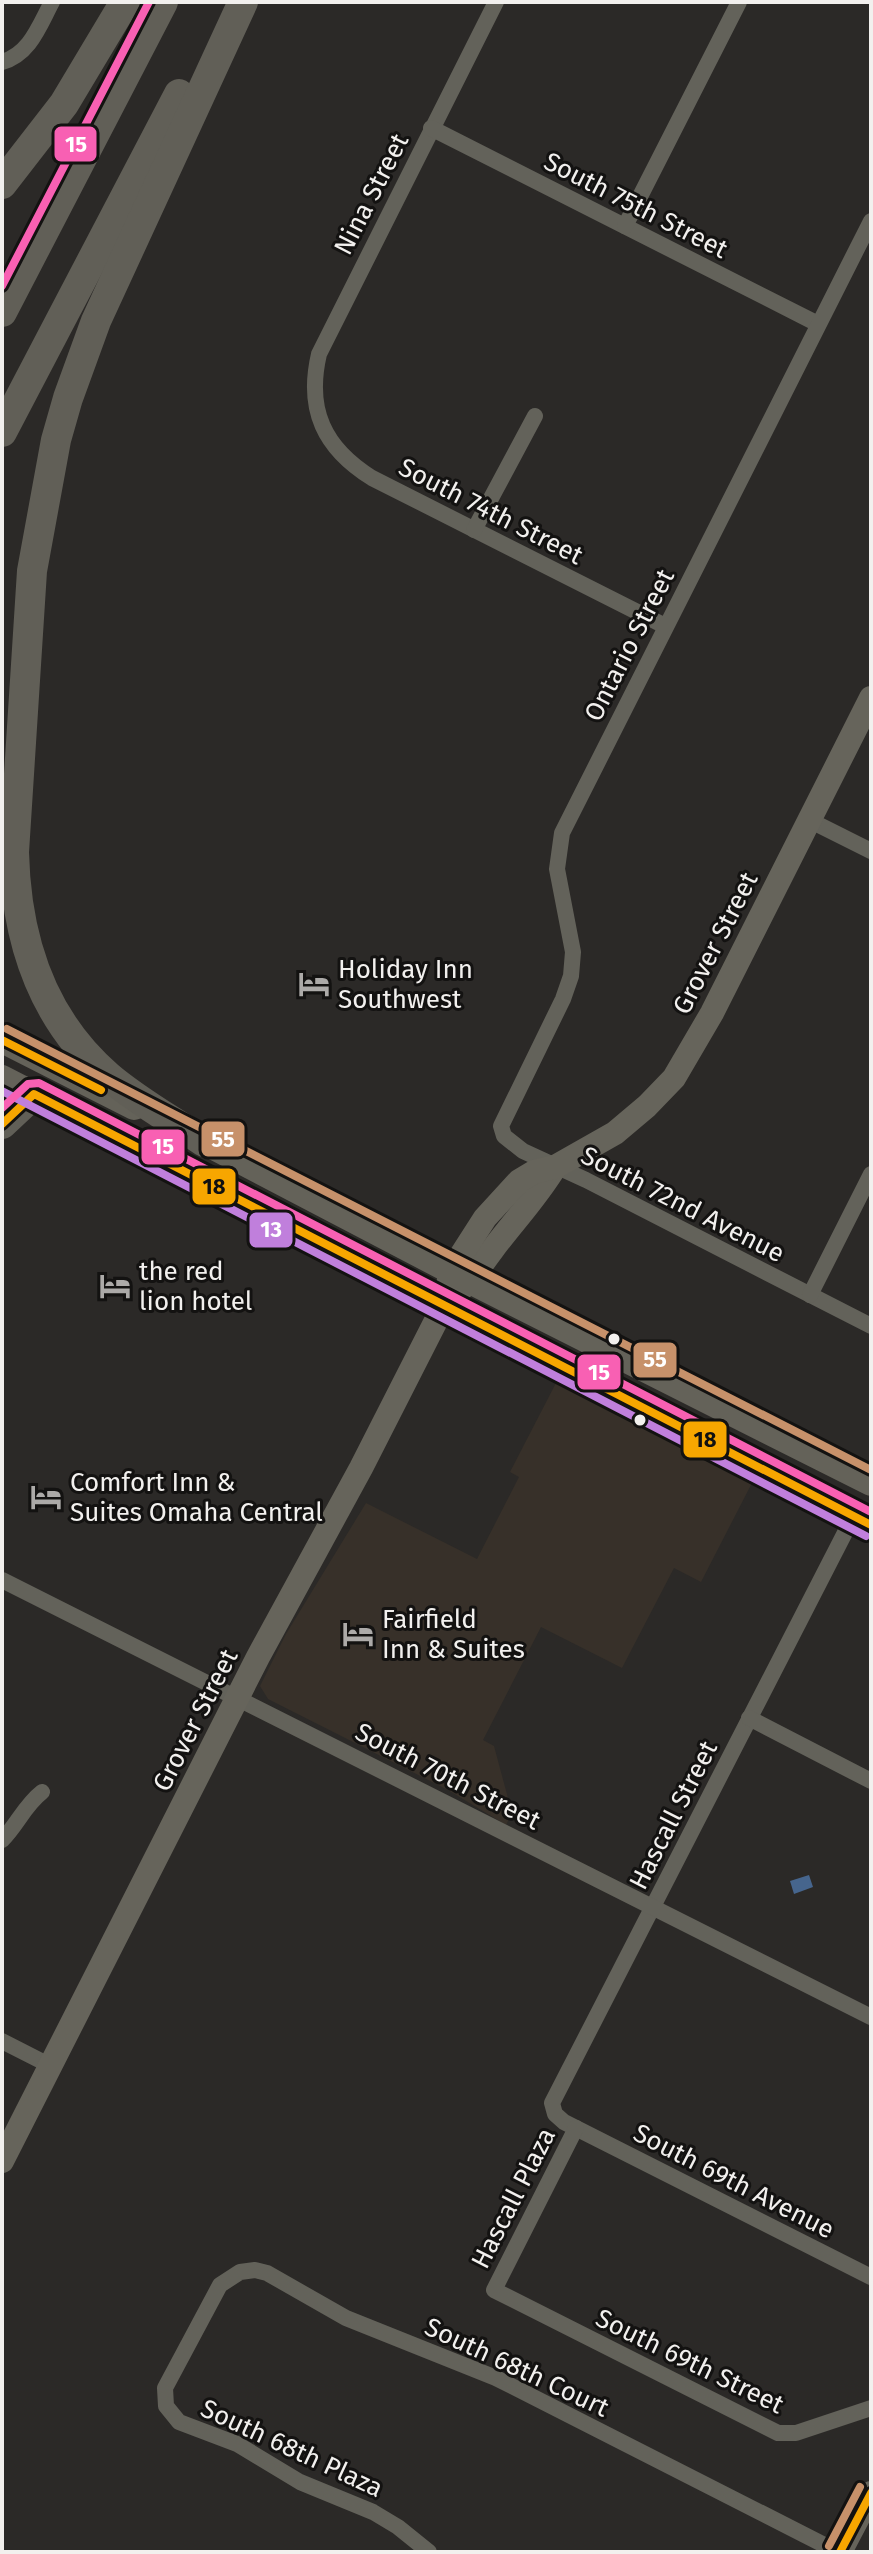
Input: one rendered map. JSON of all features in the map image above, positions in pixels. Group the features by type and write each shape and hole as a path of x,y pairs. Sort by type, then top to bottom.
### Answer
{"highway":[{"path":"2,184 64,104 125,2"},
{"path":"2,312 163,2"},
{"path":"2,432 226,2"},
{"path":"204,1142 105,1073 71,1037 37,979 27,950 15,885 14,852 32,571 56,440 96,321 243,2"},
{"path":"2,1124 34,1094"}],"main road":[{"name":"Grover Street","path":"2,2161 238,1698 461,1276 485,1218 519,1181 534,1172 555,1167 615,1133 674,1078 707,1023 871,698"},
{"path":"2,1040 871,1483"},
{"path":"2,1078 443,1307 865,1516"},
{"path":"839,2552 871,2493"}],"street":[{"path":"2,62 18,57 25,49 52,2"},
{"name":"Nina Street","path":"318,415 314,383 319,354 496,2"},
{"path":"625,226 739,2"},
{"name":"South 75th Street","path":"431,128 818,324"},
{"name":"Ontario Street","path":"509,1107 563,999 571,976 573,952 557,869 562,833 871,221"},
{"name":"South 74th Street","path":"318,415 332,444 352,465 665,626"},
{"path":"474,530 535,416"},
{"path":"809,820 871,851"},
{"name":"South 72nd Avenue","path":"509,1107 502,1120 504,1136 523,1151 871,1326"},
{"path":"810,1295 871,1174"},
{"name":"Hascall Street","path":"576,2128 555,2114 554,2097 749,1718 865,1516"},
{"name":"South 70th Street","path":"2,1580 871,2017"},
{"path":"749,1718 871,1781"},
{"path":"2,1840 15,1827 31,1801 42,1792"},
{"path":"2,2041 49,2065"},
{"name":"South 69th Avenue","path":"576,2128 871,2277"},
{"name":"Hascall Plaza","path":"494,2290 576,2128"},
{"name":"South 68th Court","path":"198,2331 220,2285 240,2272 255,2270 267,2273 346,2318 496,2378 839,2552"},
{"name":"South 69th Street","path":"494,2290 778,2433 796,2433 871,2408"},
{"name":"South 68th Plaza","path":"198,2331 165,2388 166,2406 171,2415 179,2422 237,2444 300,2482 373,2512 429,2552"}],"shaded area":[{"path":"557,1381 753,1481 701,1582 674,1568 622,1668 541,1627 483,1740 494,1746 512,1813 506,1825 448,1790 268,1699 260,1686 286,1634 366,1503 477,1559 519,1477 510,1472"}],"water":[{"path":"809,1875 813,1887 794,1894 790,1881"}],"transit line":[{"name":"15","path":"2,286 149,2"},
{"name":"55","path":"7,1029 871,1470"},
{"name":"18","path":"2,1040 101,1090"},
{"name":"15","path":"2,1108 28,1084 39,1083 871,1512"},
{"name":"13","path":"2,1091 866,1536"},
{"name":"18","path":"2,1124 34,1094 871,1525"},
{"name":"55","path":"829,2546 860,2487"},
{"name":"18","path":"840,2552 871,2493"}],"place":[{"name":"Holiday Inn Southwest","path":"314,984"},
{"name":"the red lion hotel","path":"115,1286"},
{"name":"Comfort Inn & Suites Omaha Central","path":"46,1497"},
{"name":"Fairfield Inn & Suites","path":"358,1634"}]}
